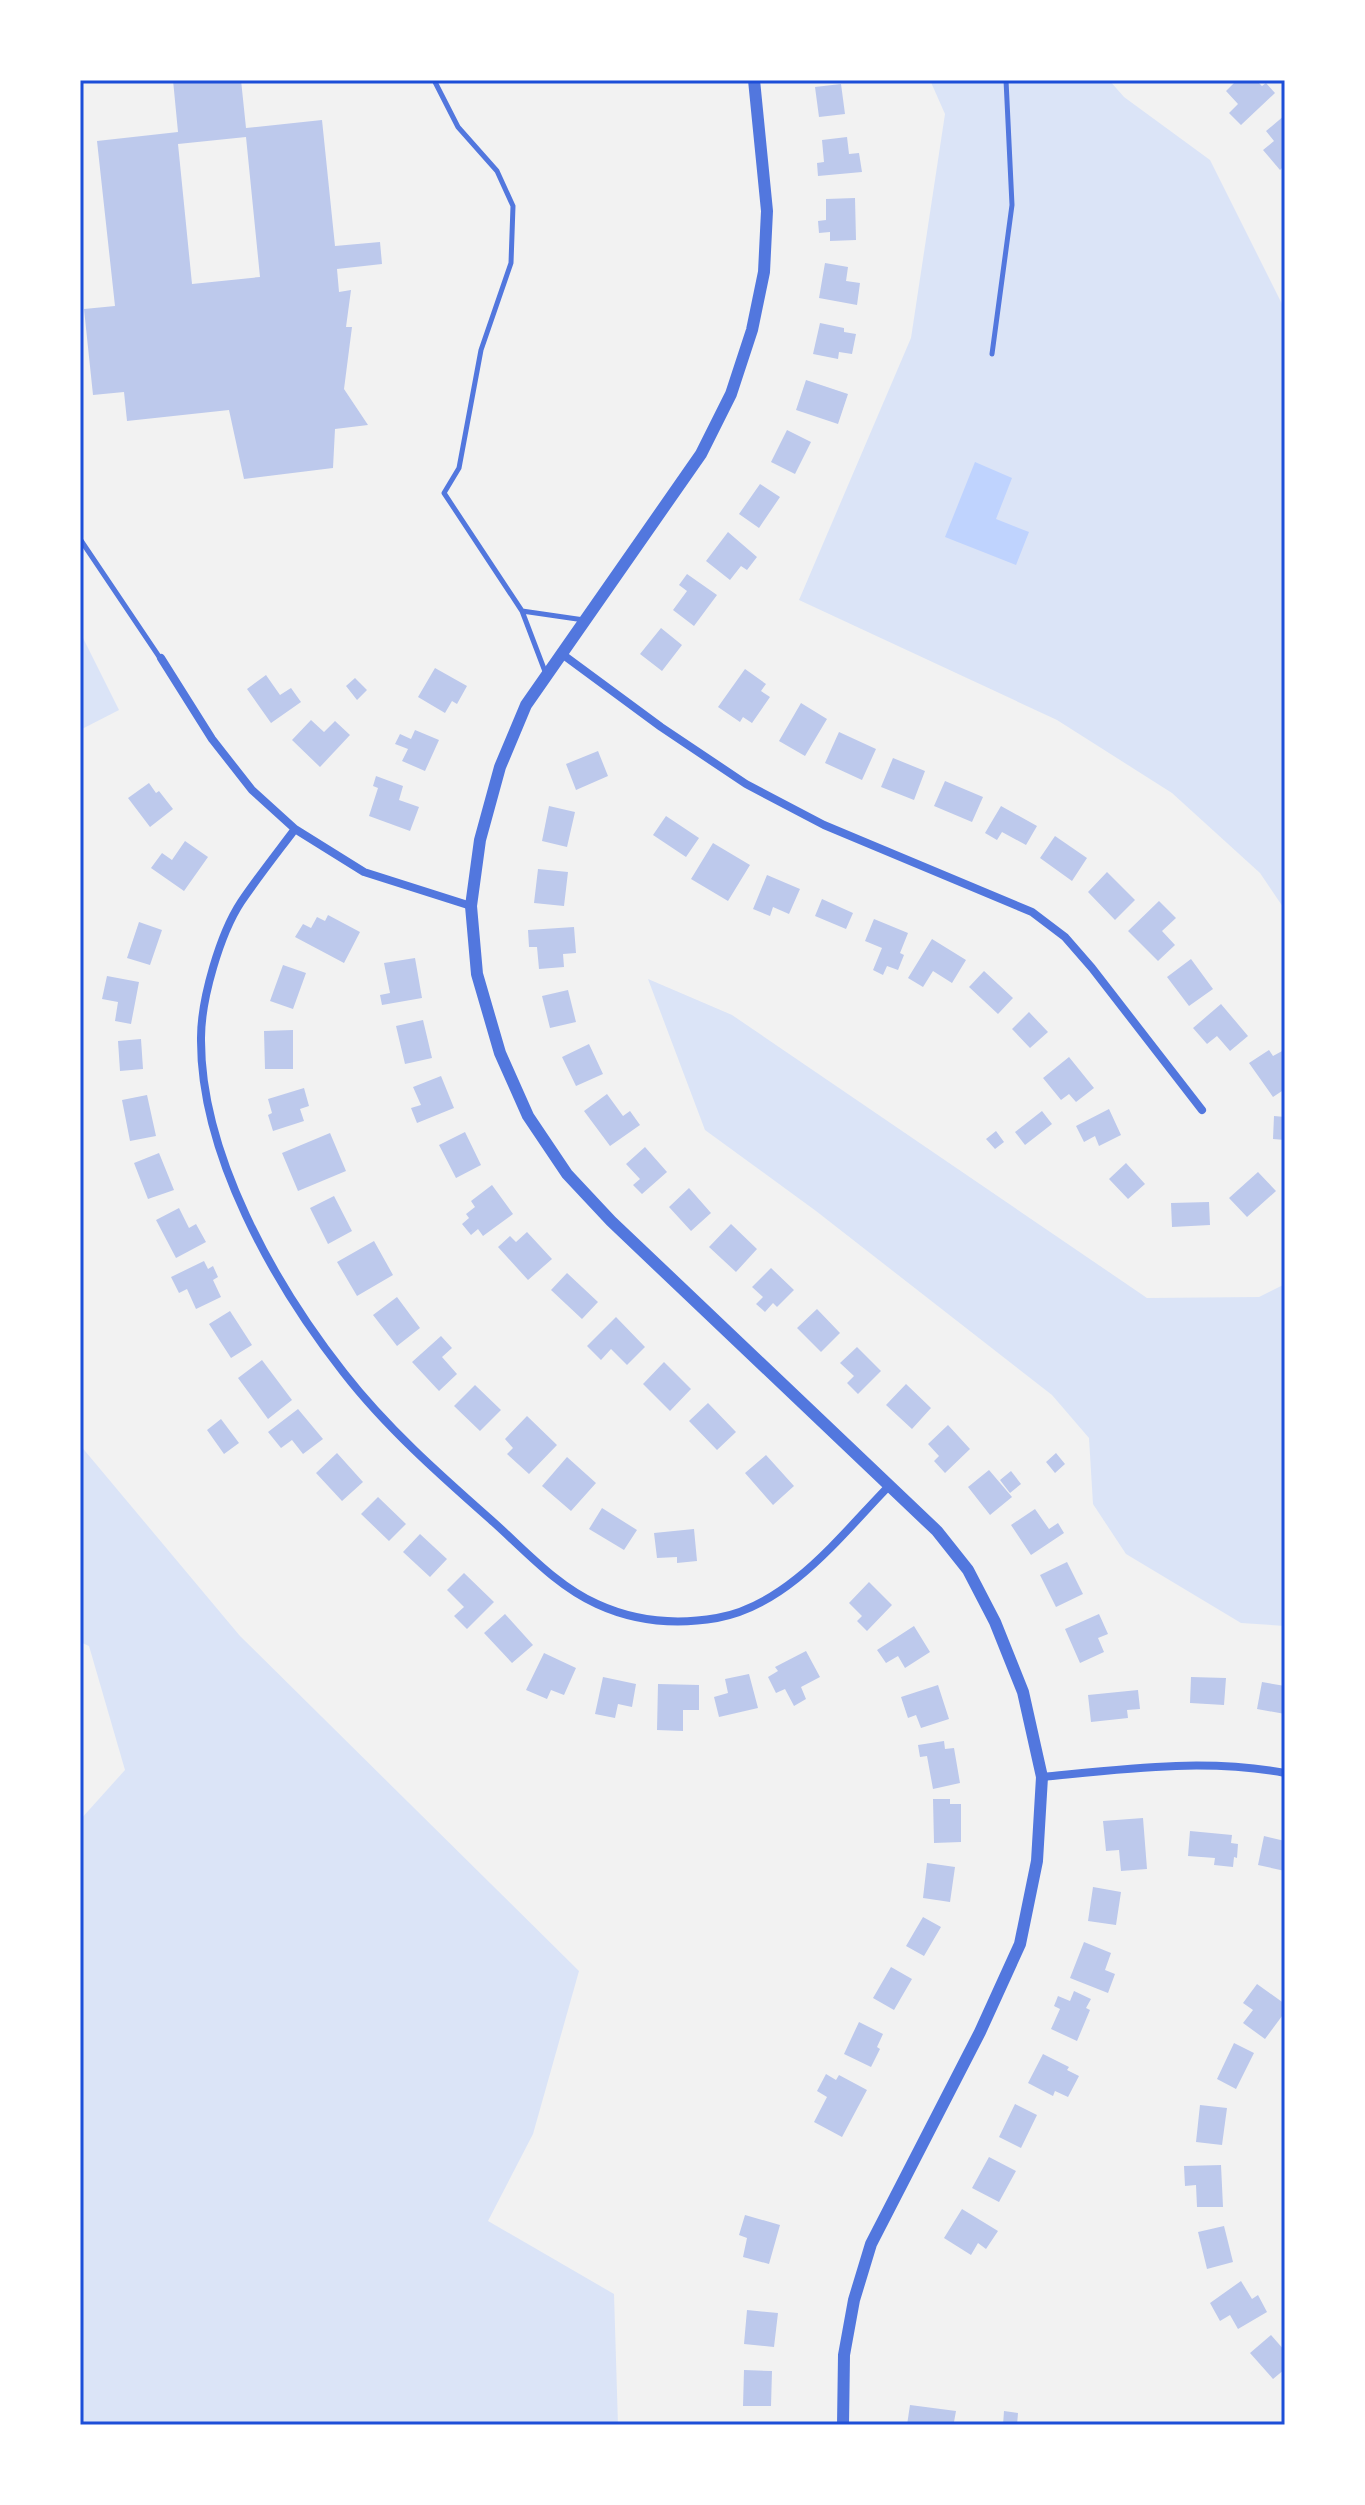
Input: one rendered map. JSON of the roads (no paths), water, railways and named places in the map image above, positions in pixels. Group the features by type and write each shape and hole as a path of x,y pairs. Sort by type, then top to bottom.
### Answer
{"street":[{"path":"754,80 767,211 764,272 752,330 731,394 701,454 526,705 500,767 480,840 471,906 477,974 500,1053 528,1116 567,1174 611,1221 937,1531 968,1570 995,1622 1023,1692 1042,1777 1037,1861 1020,1944 980,2032 871,2244 854,2300 844,2355 843,2425"},
{"path":"562,654 661,727 746,784 824,825 1032,912 1065,937 1092,968 1202,1110"},
{"path":"161,658 212,739 252,790 295,829 364,872 471,906"},
{"path":"295,829 239,905 218,952 206,996 201,1037 205,1083 213,1131 233,1186 264,1250 344,1373 384,1418 451,1485 556,1578 594,1603 633,1617 678,1621 718,1618 754,1607 795,1582 889,1486"},
{"path":"1042,1777 1167,1765 1251,1767 1285,1773"}],"lane":[{"path":"434,80 458,127 497,171 513,206 511,263 481,350 459,468 444,493 522,611 547,675"},
{"path":"992,354 1012,205 1006,80"},
{"path":"80,539 161,658"},
{"path":"522,611 585,620"}],"water":[{"path":"975,462 1012,478 996,519 1029,532 1016,565 945,537"}]}
